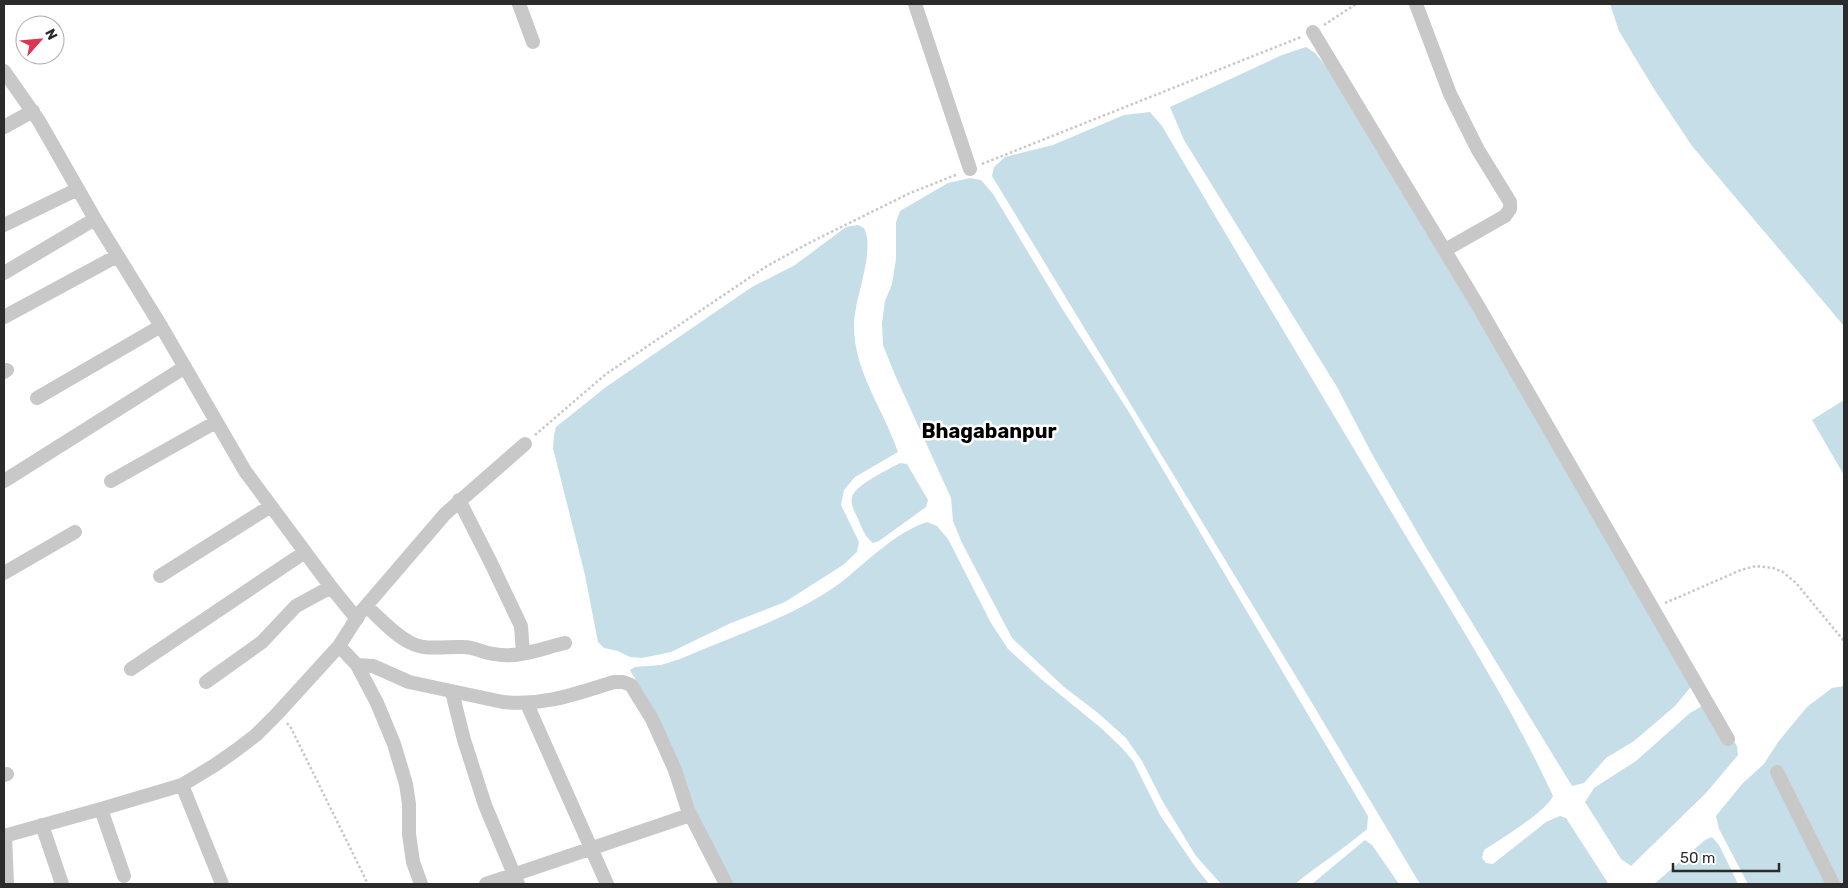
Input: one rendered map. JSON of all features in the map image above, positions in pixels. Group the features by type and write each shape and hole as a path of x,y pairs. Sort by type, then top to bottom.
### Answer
{"street":[{"path":"520,4 534,42"},
{"path":"915,4 970,169"},
{"path":"1416,4 1450,94 1478,150 1510,202 1510,209 1506,216 1445,250"},
{"path":"1313,32 1445,250 1728,739"},
{"path":"4,71 33,111 245,471 356,619"},
{"path":"4,127 33,111"},
{"path":"4,225 78,189"},
{"path":"4,273 95,219"},
{"path":"4,317 117,256"},
{"path":"37,398 161,326"},
{"path":"4,481 185,367"},
{"path":"112,481 216,422"},
{"path":"7,884 4,835 101,809 182,784 215,765 256,735 339,646 366,606 445,514 524,444"},
{"path":"459,500 521,626 523,653"},
{"path":"160,576 271,506"},
{"path":"4,572 74,532"},
{"path":"131,669 305,552"},
{"path":"206,682 262,642 296,606 331,587"},
{"path":"366,606 412,644 421,646 467,647 494,654 523,653 565,643"},
{"path":"339,646 357,664 391,736 406,784 409,804 409,834 413,862 420,884"},
{"path":"357,664 373,666 409,682 503,702 527,704 560,699 614,682 624,682 631,685 652,719 675,770 690,815 726,884"},
{"path":"452,692 464,740 485,804 516,880"},
{"path":"527,704 607,884"},
{"path":"1777,772 1833,884"},
{"path":"182,784 222,884"},
{"path":"101,809 124,876"},
{"path":"486,884 516,880 591,848 690,815"},
{"path":"42,825 62,884"}],"path":[{"path":"524,444 606,374 766,266 809,243 908,194 1313,32 1356,4"},
{"path":"1652,608 1741,570 1756,566 1773,568 1783,572 1796,583 1844,641"},
{"path":"286,721 368,884"}],"water":[{"path":"1610,4 1844,4 1844,326 1692,146 1654,89 1619,31"},
{"path":"1306,47 1315,53 1329,70 1458,278 1691,679 1690,688 1675,706 1634,741 1606,758 1584,783 1572,786 1427,549 1372,454 1337,387 1184,140 1170,107 1282,55"},
{"path":"1150,112 1162,126 1481,660 1519,727 1553,796 1532,817 1484,850 1482,858 1486,863 1493,864 1546,822 1560,816 1566,818 1608,884 1420,884 992,176 994,167 1005,157 1053,145 1124,115"},
{"path":"970,178 981,180 993,194 1061,307 1127,409 1368,816 1367,829 1295,884 1221,884 1196,856 1163,802 1142,761 1126,738 1098,713 1064,687 1012,638 962,543 953,521 951,498 883,345 882,323 885,301 892,284 896,259 896,222 900,211 948,183"},
{"path":"858,225 864,228 868,249 855,315 855,343 864,375 898,452 855,477 844,490 841,505 859,542 857,552 843,565 785,602 731,623 671,652 642,658 630,657 618,651 604,648 598,642 585,575 553,448 556,427 606,387 752,287 795,265 846,227"},
{"path":"1844,400 1844,475 1812,420"},
{"path":"900,463 907,464 928,500 926,507 879,541 873,543 862,529 852,506 852,497 859,487"},
{"path":"927,522 937,526 948,539 991,623 1008,649 1101,728 1133,761 1160,815 1209,884 731,884 715,857 650,705 630,670 635,667 661,665 680,659 789,613 837,585 899,536"},
{"path":"1844,686 1844,884 1748,884 1719,829 1716,816 1742,784 1764,764 1778,742 1807,707 1832,688"},
{"path":"1709,702 1737,746 1738,755 1706,793 1631,866 1621,859 1585,802 1594,788 1636,761 1690,713"},
{"path":"1712,837 1719,845 1738,884 1654,884 1705,840"},
{"path":"1365,840 1372,845 1399,884 1312,884"}],"district":[{"name":"Bhagabanpur","path":"989,431"}]}
